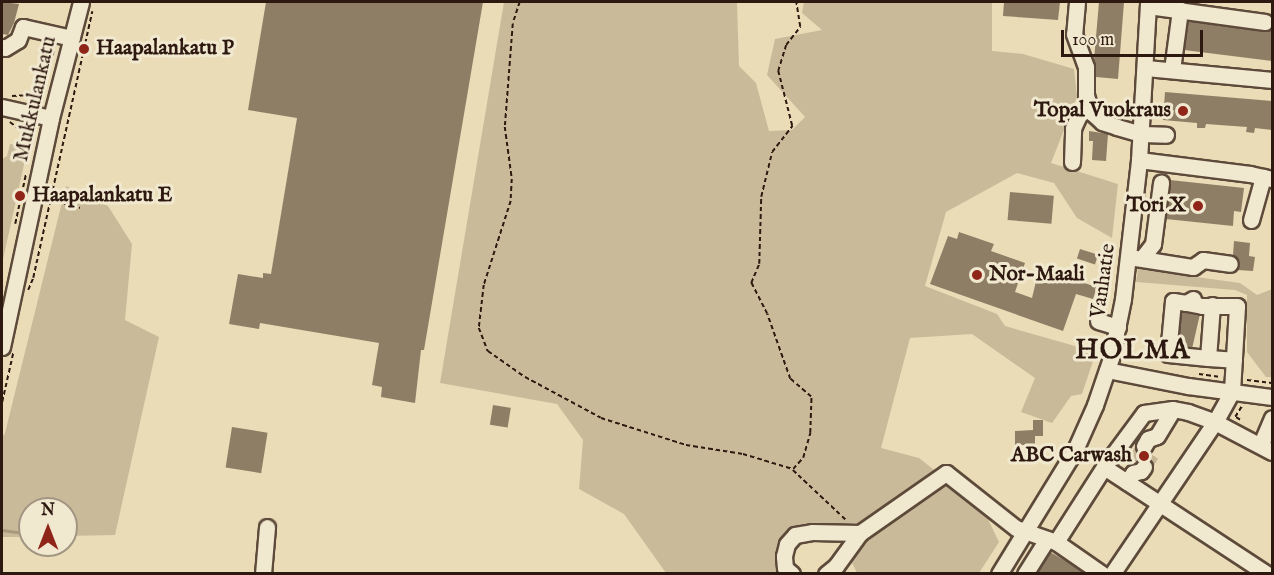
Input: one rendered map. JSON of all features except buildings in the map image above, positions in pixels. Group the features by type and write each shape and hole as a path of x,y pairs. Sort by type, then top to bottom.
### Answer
{"street":[{"path":"1077,2 1074,34 1086,67 1090,107 1102,122 1142,134 1166,135"},
{"path":"1148,4 1265,22"},
{"name":"Vanhatie","path":"999,573 1076,450 1107,370 1135,258 1148,4"},
{"name":"Mukkulankatu","path":"8,348 54,144 51,118 66,37 87,6"},
{"path":"1172,70 1180,10"},
{"path":"2,47 5,48 18,40 23,27 66,37"},
{"path":"1146,68 1272,80"},
{"path":"1072,162 1073,128 1079,115 1090,107"},
{"path":"7,108 51,118"},
{"path":"1139,160 1268,178 1251,220"},
{"path":"1135,258 1154,244 1161,183"},
{"path":"1135,258 1193,267 1203,260 1230,264"},
{"path":"1112,573 1215,422 1232,385 1237,306 1212,305 1203,299 1194,298 1186,303 1173,301 1168,354 1233,360"},
{"path":"1208,358 1212,305"},
{"path":"1098,321 1118,327"},
{"path":"1107,370 1188,386 1232,385 1272,397"},
{"path":"1149,449 1149,439 1157,436 1173,408"},
{"path":"1025,573 1144,413 1173,408 1215,422 1267,448 1272,418"},
{"path":"1104,466 1135,471 1159,502 1267,573"},
{"path":"826,573 836,567 860,533 946,473 1016,528 1051,541 1102,573"},
{"path":"263,573 267,527"},
{"path":"792,573 785,568 784,556 787,544 795,535 812,532 860,533"}],"path":[{"path":"520,2 513,24 505,127 512,179 512,201 484,285 479,328 488,351 525,377 601,418 686,445 743,454 793,469 860,533"},
{"path":"793,469 803,458 810,433 811,397 790,379 767,314 751,284 759,264 761,197 772,152 792,126 778,71 786,45 800,27 796,2"},
{"path":"26,293 33,278 50,200 54,144 87,6"},
{"path":"54,144 31,139 7,108 38,93 66,37"},
{"path":"23,130 32,95"},
{"path":"50,200 81,208"},
{"path":"2,402 8,348"},
{"path":"1196,374 1232,385 1272,383"},
{"path":"1242,422 1235,417 1246,400"}],"shaded area":[{"path":"504,2 737,2 739,66 756,83 769,131 792,130 805,117 767,75 775,39 822,30 802,13 804,2 992,2 992,51 1023,54 1074,69 1077,97 1051,163 1118,184 1112,238 1077,218 1054,183 1017,173 946,212 925,286 997,314 1005,326 1096,352 1082,394 1071,396 1052,423 1021,412 1035,378 972,334 910,338 881,448 919,458 938,473 859,529 817,523 787,534 775,559 778,573 666,573 624,514 579,489 583,440 557,404 440,383"},
{"path":"10,144 20,145 25,160 2,264 2,159 7,156"},
{"path":"66,186 108,206 132,244 125,320 159,337 115,535 78,536 78,497 18,497 18,537 2,537 2,437 5,433"},
{"path":"1138,269 1240,283 1257,295 1272,289 1272,377 1266,377 1247,352 1247,295 1235,290 1136,282"},
{"path":"945,480 985,513 999,542 979,573 857,573 850,559 862,539"}],"waterway":[{"path":"2,530 18,532"}],"tunnel":[{"path":"1135,461 1144,446"},
{"path":"1144,467 1153,452"}],"place":[{"name":"Haapalankatu P","path":"84,49"},
{"name":"Topal Vuokraus","path":"1183,111"},
{"name":"Haapalankatu E","path":"20,196"},
{"name":"Tori X","path":"1198,206"},
{"name":"Nor-Maali","path":"977,275"},
{"name":"ABC Carwash","path":"1144,456"}],"district":[{"name":"HOLMA","path":"1133,352"}]}
